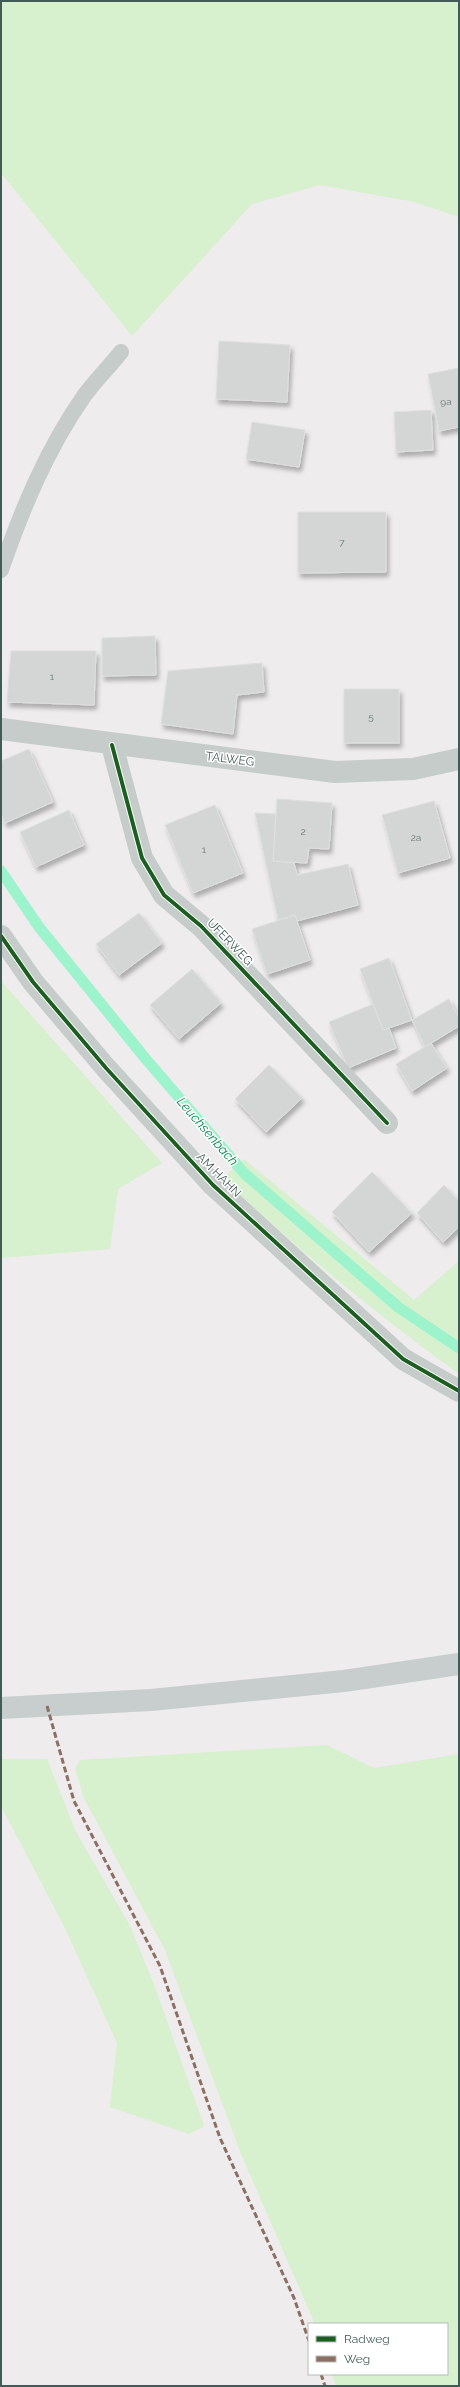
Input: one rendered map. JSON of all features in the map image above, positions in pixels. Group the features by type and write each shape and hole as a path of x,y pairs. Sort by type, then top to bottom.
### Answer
{"main road":[{"path":"1,1708 151,1700 329,1683 459,1664"}],"street":[{"name":"TALWEG","path":"1,729 336,772 413,769 459,758"},
{"name":"UFERWEG","path":"112,744 142,858 164,895 201,926 387,1123"},
{"name":"AM HAHN","path":"1,936 33,982 106,1068 213,1185 403,1359 459,1391"}],"lane":[{"path":"1,570 20,513 50,453 84,396 121,352"}],"green space":[{"path":"1,1 459,1 459,217 414,202 320,185 252,204 132,336 1,173"},
{"path":"1,981 162,1163 118,1189 110,1249 1,1258"},
{"path":"244,1159 414,1300 459,1261 459,1374 338,1280 279,1230 223,1178"},
{"path":"327,1745 374,1768 459,1754 459,2386 336,2386 332,2375 448,2375 448,2323 315,2323 241,2154 165,1950 84,1798 75,1769 80,1760"},
{"path":"1,1759 47,1759 76,1832 130,1926 155,1987 204,2126 189,2134 110,2107 117,2043 65,1928 1,1806"}],"building":[{"path":"219,341 290,345 287,402 216,399"},
{"path":"459,368 459,427 439,431 428,374"},
{"path":"431,410 433,450 396,452 394,412"},
{"path":"252,422 305,430 299,467 246,459"},
{"path":"298,512 386,512 386,572 298,573"},
{"path":"155,636 156,675 102,676 102,638"},
{"path":"11,651 96,651 94,705 7,702"},
{"path":"262,663 264,692 237,695 233,734 161,724 168,671"},
{"path":"344,689 399,689 399,743 344,743"},
{"path":"29,749 53,802 5,823 1,813 1,761"},
{"path":"277,799 332,803 329,849 309,848 307,863 273,861"},
{"path":"434,801 450,858 398,873 382,815"},
{"path":"215,805 243,873 193,893 165,825"},
{"path":"69,810 84,845 36,867 20,832"},
{"path":"255,813 276,814 273,861 294,863 297,875 348,864 358,905 297,921 295,915 278,920"},
{"path":"139,913 162,943 119,975 96,944"},
{"path":"295,915 310,960 267,974 252,929"},
{"path":"389,958 412,1020 383,1030 360,969"},
{"path":"192,969 221,1003 179,1039 150,1005"},
{"path":"449,999 459,1018 459,1026 425,1047 412,1020"},
{"path":"373,1004 383,1030 389,1028 396,1048 348,1068 329,1022"},
{"path":"431,1043 447,1068 412,1091 396,1064"},
{"path":"269,1065 302,1098 266,1132 235,1099"},
{"path":"372,1172 412,1213 369,1252 332,1212"},
{"path":"444,1185 459,1201 459,1227 443,1242 417,1213"}],"waterway":[{"name":"Leuchsenbach","path":"1,871 39,927 145,1058 244,1173 398,1307 459,1348"}],"marked path":[{"path":"47,1706 74,1801 160,1966 220,2138 294,2298 308,2338"},
{"path":"321,2375 325,2386"}],"cycle path":[{"path":"112,745 142,858 164,895 201,926 387,1123"},
{"path":"1,936 33,982 106,1068 213,1185 403,1359 459,1391"}]}
